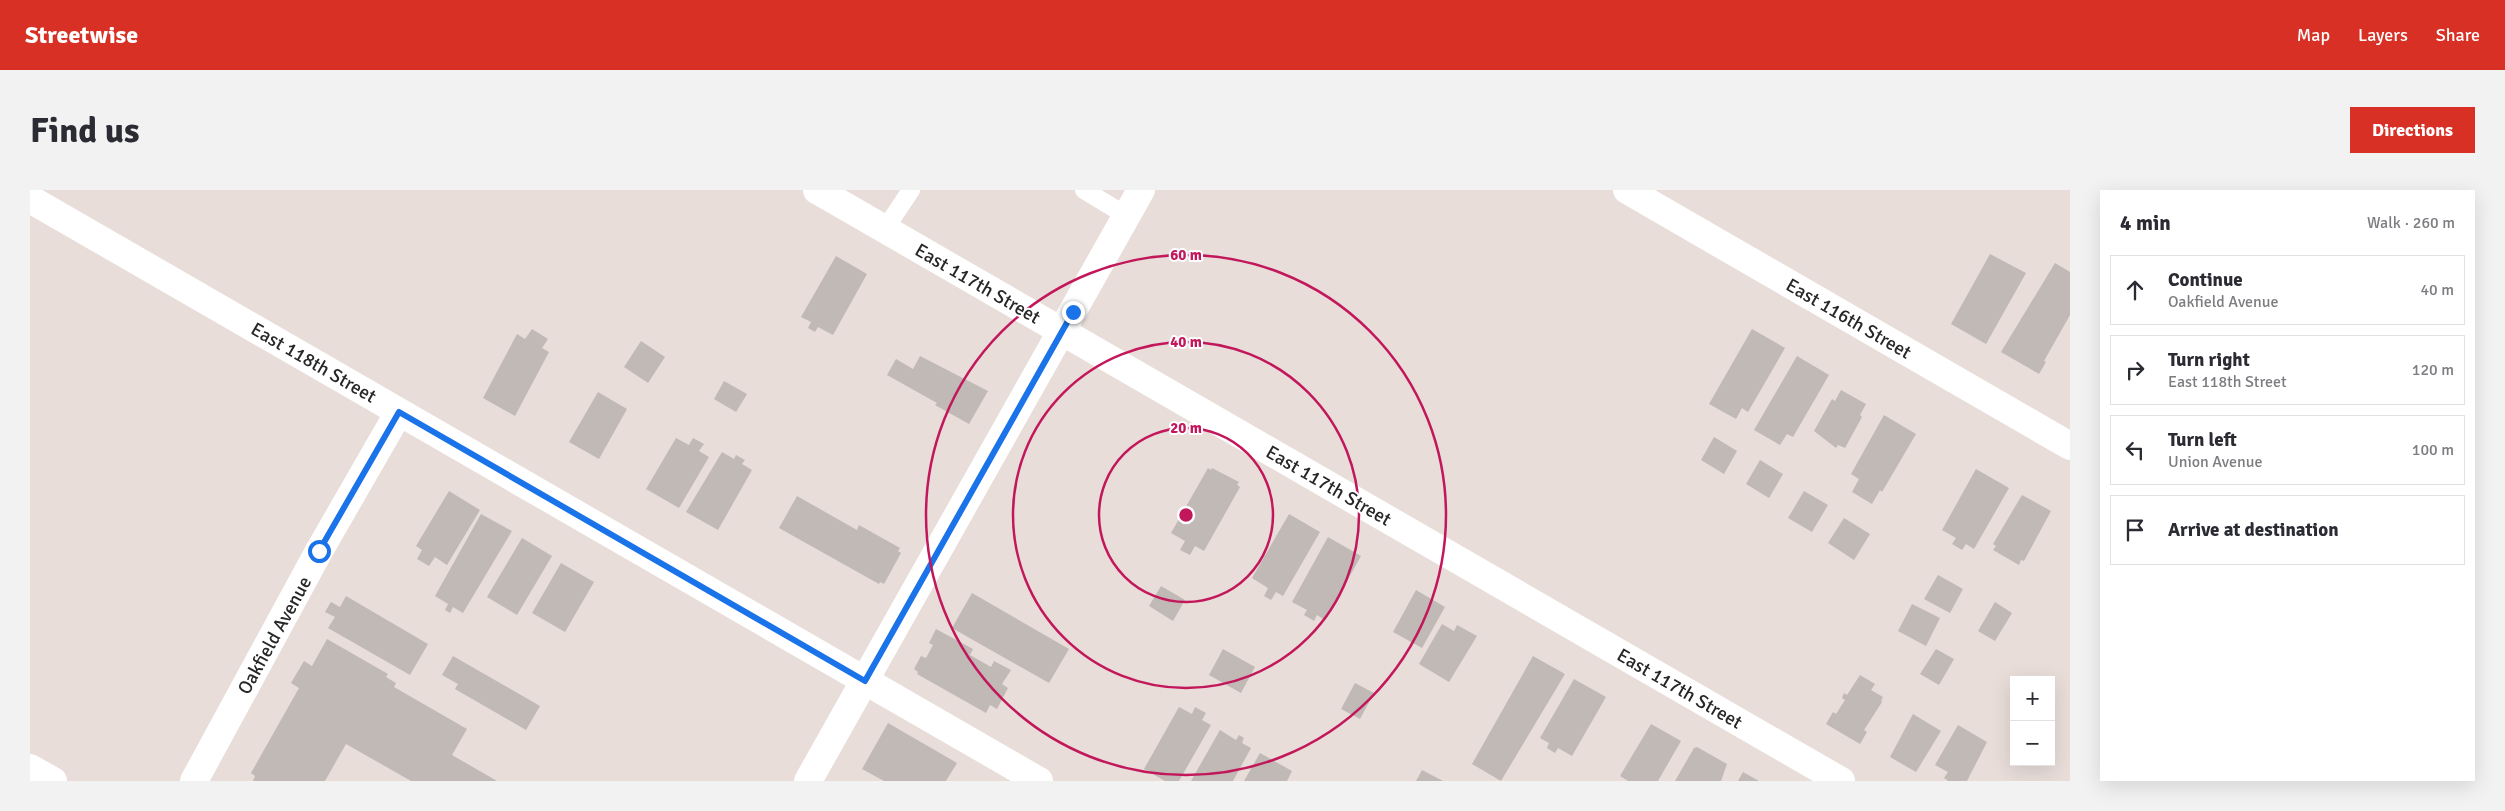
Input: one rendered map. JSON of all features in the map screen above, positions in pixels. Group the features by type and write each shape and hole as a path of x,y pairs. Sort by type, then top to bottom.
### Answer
{"street":[{"name":"East 117th Street","path":"818,190 1841,781"},
{"path":"808,781 1141,190"},
{"name":"East 116th Street","path":"1627,190 2070,446"},
{"name":"East 118th Street","path":"30,199 1040,781"},
{"name":"Oakfield Avenue","path":"194,781 319,551 399,412"},
{"path":"30,768 53,781"}],"lane":[{"path":"885,229 910,190"},
{"path":"1084,190 1127,216"}],"building":[{"path":"1990,254 2026,273 1986,344 1951,324"},
{"path":"836,256 867,274 833,335 818,327 815,332 808,328 811,322 801,317"},
{"path":"2055,263 2070,272 2070,315 2044,361 2046,362 2039,374 2001,352"},
{"path":"532,329 548,339 542,348 549,352 515,416 483,398 517,334 525,339"},
{"path":"1752,329 1785,348 1748,412 1742,408 1736,419 1709,404"},
{"path":"641,341 665,357 648,383 624,367"},
{"path":"920,356 988,391 969,424 935,405 937,403 887,375 896,359 913,369"},
{"path":"1797,356 1829,375 1793,437 1787,434 1780,445 1754,430"},
{"path":"724,381 747,394 736,412 714,399"},
{"path":"1841,390 1866,404 1860,415 1862,417 1845,448 1838,445 1836,448 1814,431 1832,399 1835,401"},
{"path":"598,392 627,409 599,459 569,442"},
{"path":"1884,415 1916,434 1882,492 1880,490 1872,504 1852,492 1859,479 1851,474"},
{"path":"1714,437 1737,451 1724,474 1701,460"},
{"path":"676,438 689,445 693,438 704,444 699,451 709,457 679,508 646,489"},
{"path":"722,452 734,459 736,455 745,460 742,464 752,470 718,530 686,512"},
{"path":"1760,460 1783,474 1769,498 1746,484"},
{"path":"1208,468 1211,470 1212,468 1239,482 1237,485 1240,487 1204,551 1195,546 1190,555 1180,550 1185,541 1171,533"},
{"path":"1976,469 2009,488 1974,549 1966,544 1962,550 1952,544 1956,538 1942,530"},
{"path":"449,491 480,510 447,565 435,557 429,566 417,559 422,550 416,546"},
{"path":"1804,491 1828,505 1812,532 1788,518"},
{"path":"2022,495 2051,511 2024,561 2021,560 2019,565 1993,550 1996,546 1993,544"},
{"path":"797,496 857,530 859,525 900,548 898,551 901,553 884,584 880,582 879,584 779,528"},
{"path":"481,514 512,531 463,613 453,607 450,613 445,610 448,604 435,596"},
{"path":"1289,514 1320,532 1283,596 1276,592 1271,600 1264,596 1268,588 1252,578"},
{"path":"1844,518 1870,534 1854,560 1828,543"},
{"path":"1328,537 1361,556 1325,620 1317,615 1314,621 1304,615 1307,610 1292,602"},
{"path":"522,538 552,556 517,615 487,597"},
{"path":"561,563 594,582 565,632 532,613"},
{"path":"1938,575 1963,589 1950,613 1924,599"},
{"path":"1161,586 1185,600 1173,621 1149,606"},
{"path":"1416,590 1445,607 1422,648 1393,632"},
{"path":"972,593 1069,649 1049,683 952,628"},
{"path":"346,596 428,644 410,675 328,628 335,617 325,612 331,602 340,607"},
{"path":"1995,602 2012,613 1995,641 1978,631"},
{"path":"1912,604 1940,618 1926,646 1898,631"},
{"path":"1442,624 1454,631 1457,625 1477,636 1449,682 1419,664"},
{"path":"936,629 973,649 970,655 991,667 994,661 1011,670 1002,684 1008,688 997,709 990,705 986,713 917,674 918,672 914,669 921,656 926,658 933,645 929,643"},
{"path":"327,639 388,674 386,677 396,683 394,687 467,729 452,755 497,781 411,781 346,744 325,781 253,781 255,776 251,773 299,688 291,683 304,661 312,666"},
{"path":"1223,649 1255,667 1241,693 1209,675"},
{"path":"1936,649 1954,659 1939,685 1920,674"},
{"path":"453,656 540,706 526,730 455,689 458,684 442,675"},
{"path":"1533,656 1565,674 1501,781 1472,764"},
{"path":"1860,675 1875,684 1871,690 1883,697 1882,702 1864,730 1867,732 1860,744 1826,724 1833,712 1836,714 1845,700 1842,698 1844,693 1847,695"},
{"path":"1574,679 1606,697 1572,756 1558,748 1555,753 1547,748 1549,743 1540,738"},
{"path":"1355,683 1374,693 1360,719 1341,709"},
{"path":"1179,707 1192,714 1195,707 1206,713 1202,720 1211,725 1179,781 1165,781 1144,769"},
{"path":"1913,714 1941,731 1916,772 1890,757"},
{"path":"888,723 957,763 946,781 884,781 862,769"},
{"path":"1651,724 1681,741 1658,781 1628,781 1620,776"},
{"path":"1958,725 1987,742 1967,781 1948,781 1944,778 1948,772 1935,765"},
{"path":"1220,730 1236,740 1239,735 1244,738 1242,743 1251,748 1233,781 1191,781"},
{"path":"1697,747 1727,764 1721,781 1675,781 1694,748"},
{"path":"1260,753 1292,771 1287,781 1244,781"},
{"path":"1422,770 1443,781 1416,781"},
{"path":"1743,772 1759,781 1738,781"}],"route":[{"path":"319,551 399,412 865,681 1073,312"}]}
